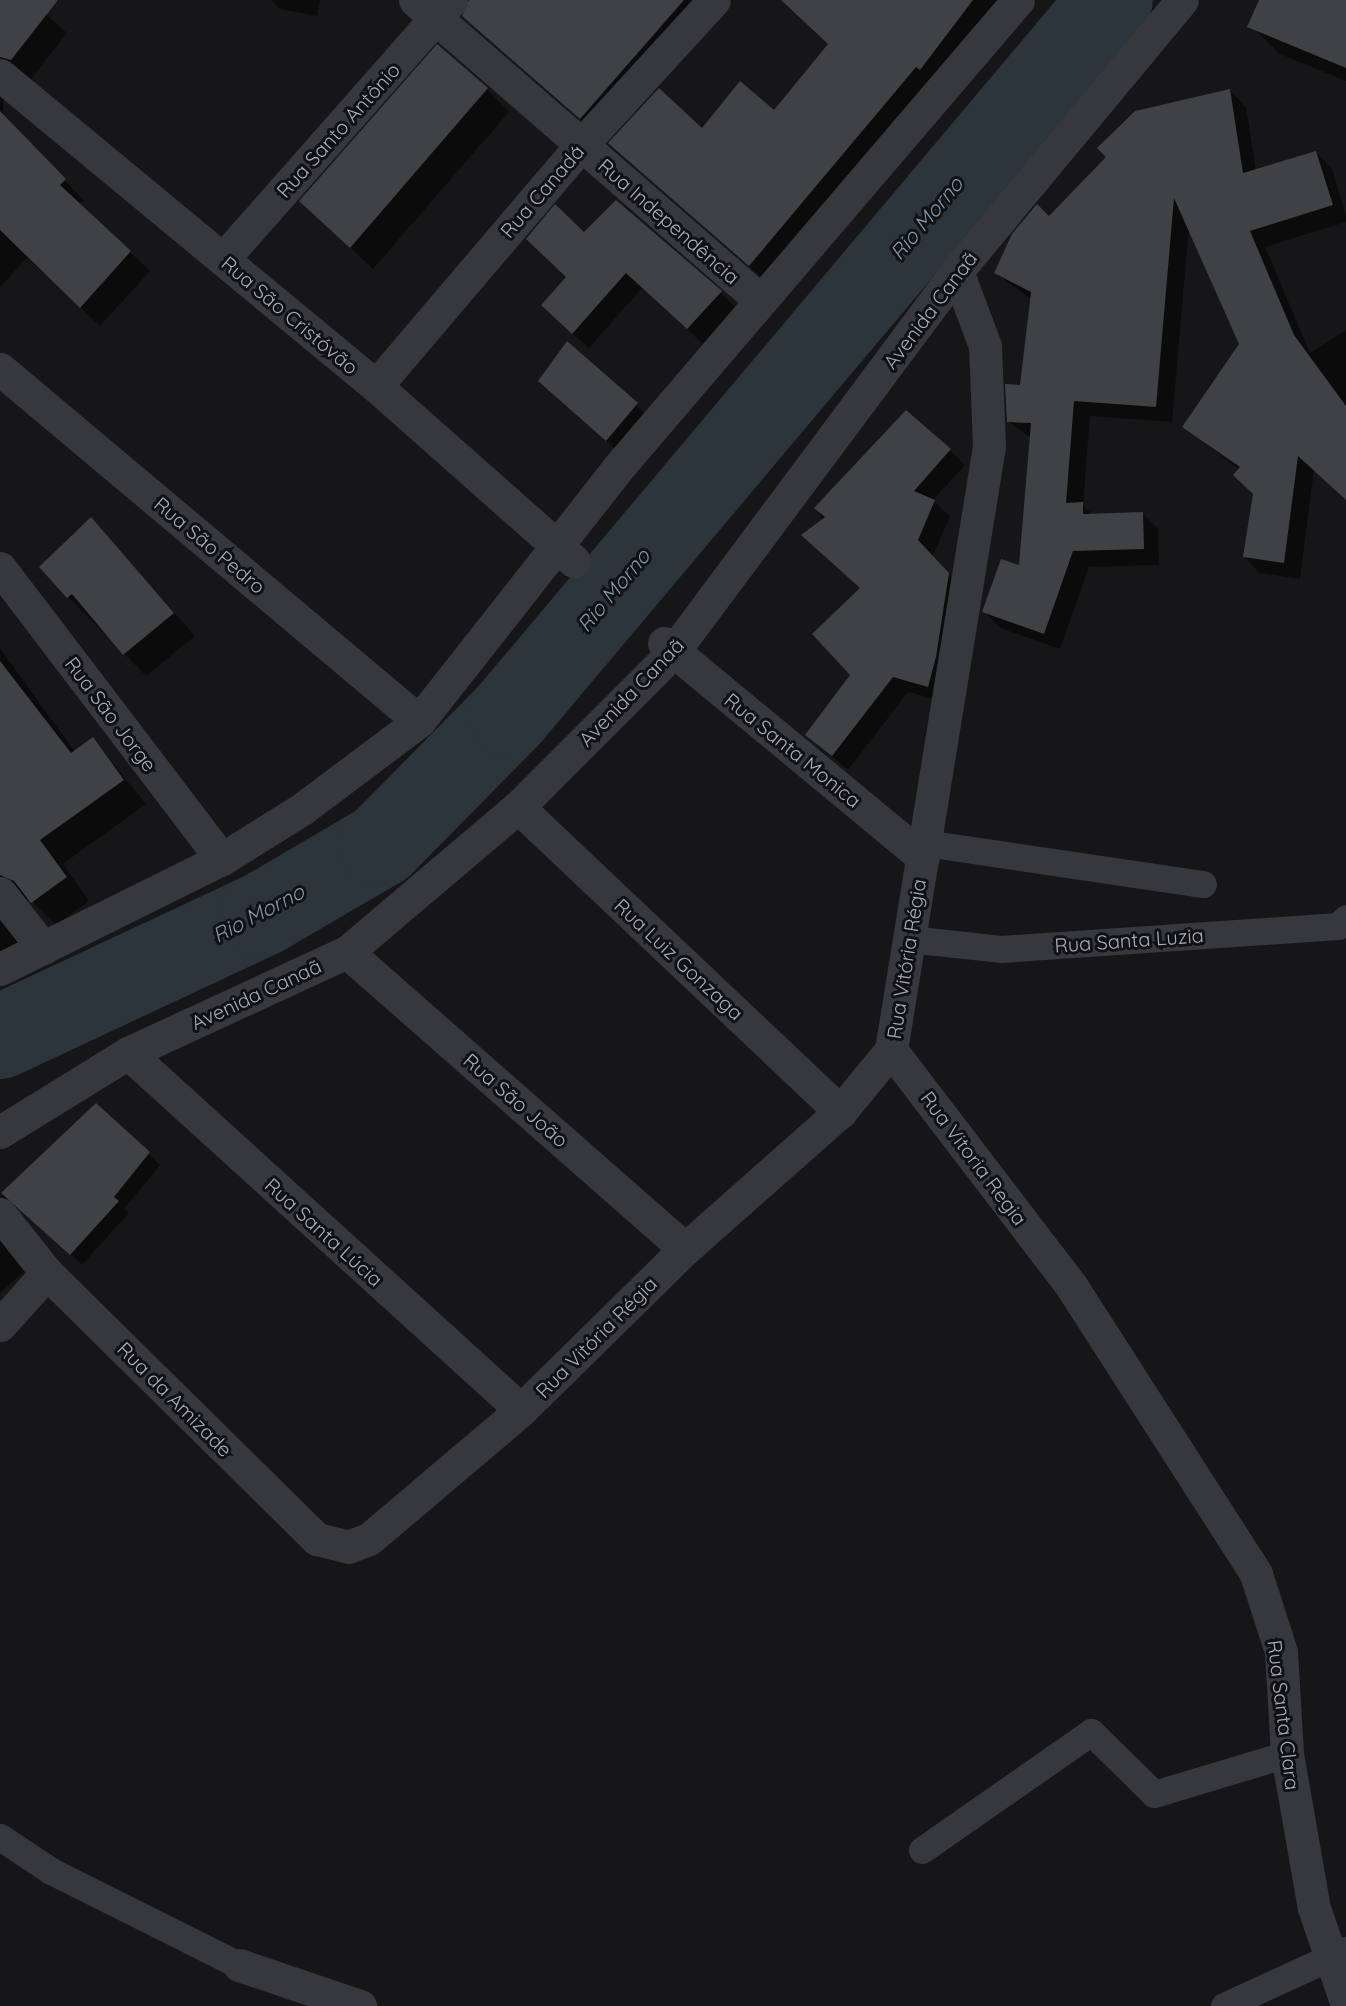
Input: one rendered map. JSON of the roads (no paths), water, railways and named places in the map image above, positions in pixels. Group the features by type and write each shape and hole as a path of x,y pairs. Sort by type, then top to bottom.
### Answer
{"street":[{"name":"Rua Canadá","path":"376,386 582,144 714,0"},
{"path":"0,969 222,859 302,809 420,721 566,555 617,469 1018,0"},
{"name":"Avenida Canaã","path":"0,1132 128,1053 348,952 518,807 668,647 957,271 1182,0"},
{"name":"Rua Independência","path":"434,6 582,144 760,300"},
{"name":"Rua Santo Antônio","path":"223,259 434,6"},
{"name":"Rua São Cristóvão","path":"0,75 376,386 566,555"},
{"name":"Rua Vitória Régia","path":"369,1539 521,1410 686,1249 840,1112 891,1050 989,446 985,346 957,271"},
{"name":"Rua São Pedro","path":"0,369 420,721"},
{"name":"Rua São Jorge","path":"0,568 222,859"},
{"name":"Rua Santa Monica","path":"668,647 924,850"},
{"name":"Rua Luiz Gonzaga","path":"518,807 840,1112"},
{"path":"0,892 43,948"},
{"name":"Rua São João","path":"348,952 686,1249"},
{"name":"Rua Vitoria Regia","path":"891,1050 1056,1267"},
{"name":"Rua Santa Lúcia","path":"128,1053 521,1410"},
{"name":"Rua da Amizade","path":"0,1214 47,1273 316,1539 348,1547 369,1539"},
{"name":"Rua Santa Clara","path":"1056,1267 1150,1402 1256,1574 1281,1652 1287,1754 1314,1908 1339,1952 1346,2002"},
{"path":"0,1325 47,1273"},
{"path":"239,1965 360,2006"}],"lane":[{"path":"924,850 1203,884"},
{"name":"Rua Santa Luzia","path":"909,939 1001,949 1338,926 1346,918"},
{"path":"922,1850 1091,1732 1154,1794 1287,1754"},
{"path":"0,1837 51,1871 239,1965"},
{"path":"1224,2006 1339,1952"}],"waterway":[{"name":"Rio Morno","path":"0,1037 261,915 381,845 510,714 1111,0"}]}
